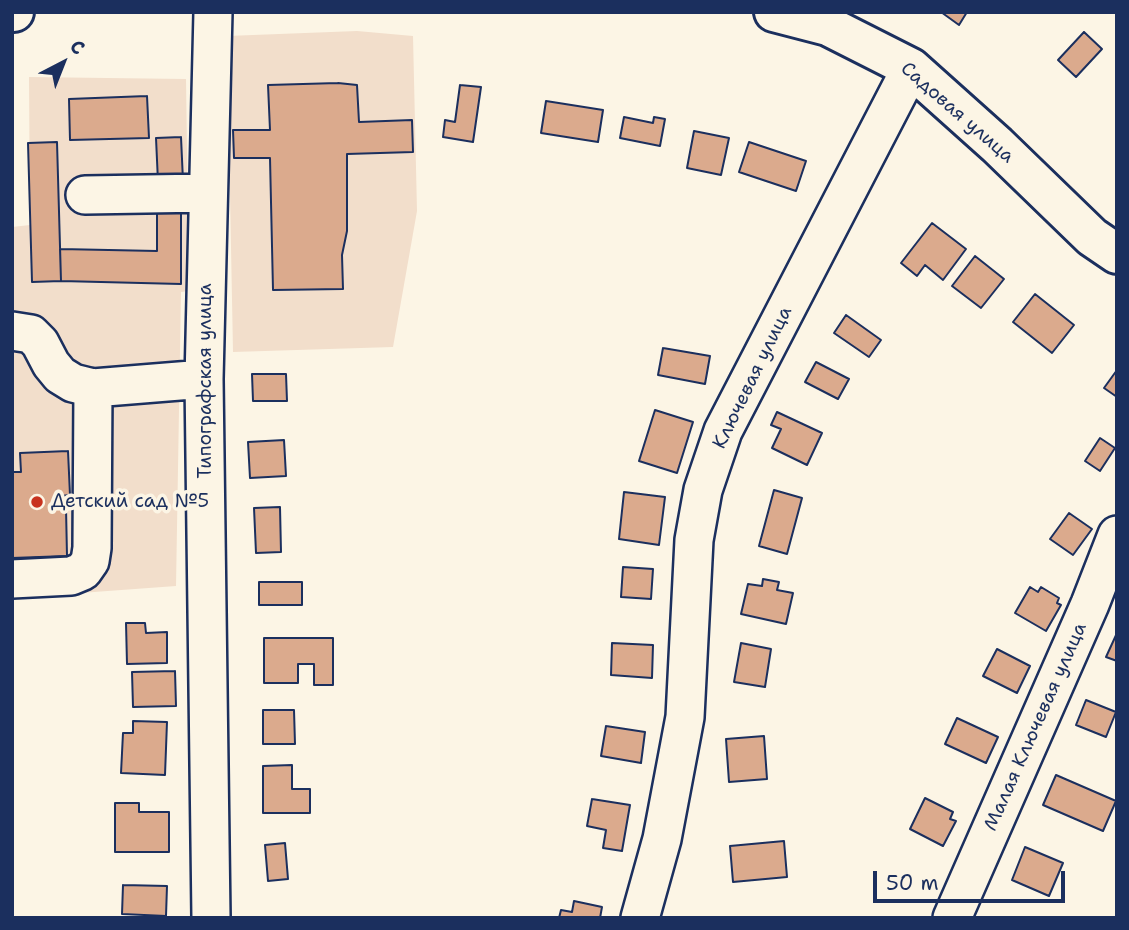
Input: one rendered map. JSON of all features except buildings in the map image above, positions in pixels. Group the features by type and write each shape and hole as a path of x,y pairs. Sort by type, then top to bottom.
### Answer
{"main road":[{"name":"Садовая улица","path":"774,12 825,19 911,68 998,145 1092,237 1117,254"}],"street":[{"name":"Типографская улица","path":"211,918 204,379 213,12"},
{"name":"Ключевая улица","path":"640,918 662,839 685,717 694,540 703,490 723,431 911,68"},
{"path":"85,195 207,193"},
{"path":"12,331 31,334 40,343 60,375 73,383 93,388 204,379"},
{"path":"12,579 71,576 83,571 90,561 93,388"},
{"name":"Малая Ключевая улица","path":"952,918 1090,604 1117,535"}],"shaded area":[{"path":"357,31 413,36 417,211 393,347 233,352 227,36"},
{"path":"29,77 186,79 189,291 181,292 176,586 12,598 12,227 30,225"}],"place":[{"name":"Детский сад №5","path":"37,502"}]}
